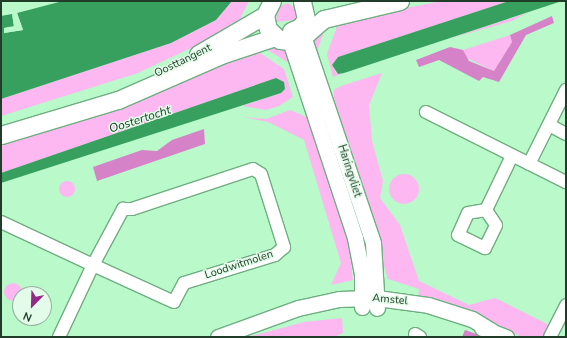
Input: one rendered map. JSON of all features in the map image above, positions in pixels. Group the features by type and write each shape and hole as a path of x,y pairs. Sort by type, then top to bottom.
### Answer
{"main road":[{"path":"286,26 306,19 304,5 359,1"},
{"name":"Oosttangent","path":"1,135 99,103 286,26 400,1"},
{"name":"Oosttangent","path":"99,103 129,96 286,26"}],"street":[{"name":"Haringvliet","path":"286,26 373,243 377,303"},
{"name":"Haringvliet","path":"286,26 356,238 361,303"},
{"path":"529,164 566,90"},
{"path":"426,112 566,182"},
{"path":"549,125 566,134"},
{"path":"486,210 512,156"},
{"name":"Loodwitmolen","path":"59,337 93,265 123,209 132,209 253,169 261,174 284,247 275,255 184,283 174,302 93,265"},
{"path":"1,222 93,265"},
{"name":"Amstel","path":"218,337 339,299 361,303 428,304 472,319 492,331 506,337"},
{"path":"550,337 566,305"}],"shaded area":[{"path":"63,1 232,1 216,20 171,43 1,99 1,16 12,14 14,27 4,28 4,33 23,30 17,13"},
{"path":"232,1 249,1 240,19 195,46 138,73 1,116 1,99 171,43 216,20"},
{"path":"442,1 509,1 338,57 332,65 337,74 344,73 333,77 327,54 339,21"},
{"path":"509,1 562,1 344,73 338,74 332,65 338,57"},
{"path":"288,3 296,9 295,20 276,22 278,7"},
{"path":"527,13 512,21 448,39"},
{"path":"552,16 554,23 526,35 499,82 483,77 479,81 439,60 419,67 416,60 450,47 463,50 469,61 494,71 512,42 510,35"},
{"path":"327,24 318,48 319,60 311,44"},
{"path":"510,35 512,42 494,71 465,57 463,50"},
{"path":"265,42 286,48 292,65 262,46"},
{"path":"254,49 284,69 293,97 279,106 266,110 242,106 281,93 276,78 1,173 1,143"},
{"path":"382,73 369,105 372,141 383,181 380,198 400,225 419,281 469,305 495,298 549,325 542,337 522,337 452,307 418,299 419,289 388,279 334,98 334,90 341,86"},
{"path":"276,78 284,82 285,89 281,93 1,183 1,173"},
{"path":"290,110 309,118 349,246 353,280 331,285 341,263 304,140 268,122 243,117 266,119"},
{"path":"204,129 205,144 97,181 93,167 142,150 157,151 172,140"},
{"path":"404,174 415,178 419,189 415,200 404,204 393,200 389,189 393,178"},
{"path":"67,181 74,186 75,189 70,196 67,197 60,192 59,189 64,182"},
{"path":"10,284 16,284 19,286 12,286 12,301 7,298 4,292"},
{"path":"342,318 343,333 334,337 248,337 304,322"},
{"path":"465,330 479,335 483,337 462,337"}],"pier":[{"path":"17,13 23,30 4,33 4,28 14,26 12,14 16,27 6,31 21,29 16,26"}],"water label":[{"name":"Oostertocht","path":"140,120"}]}
